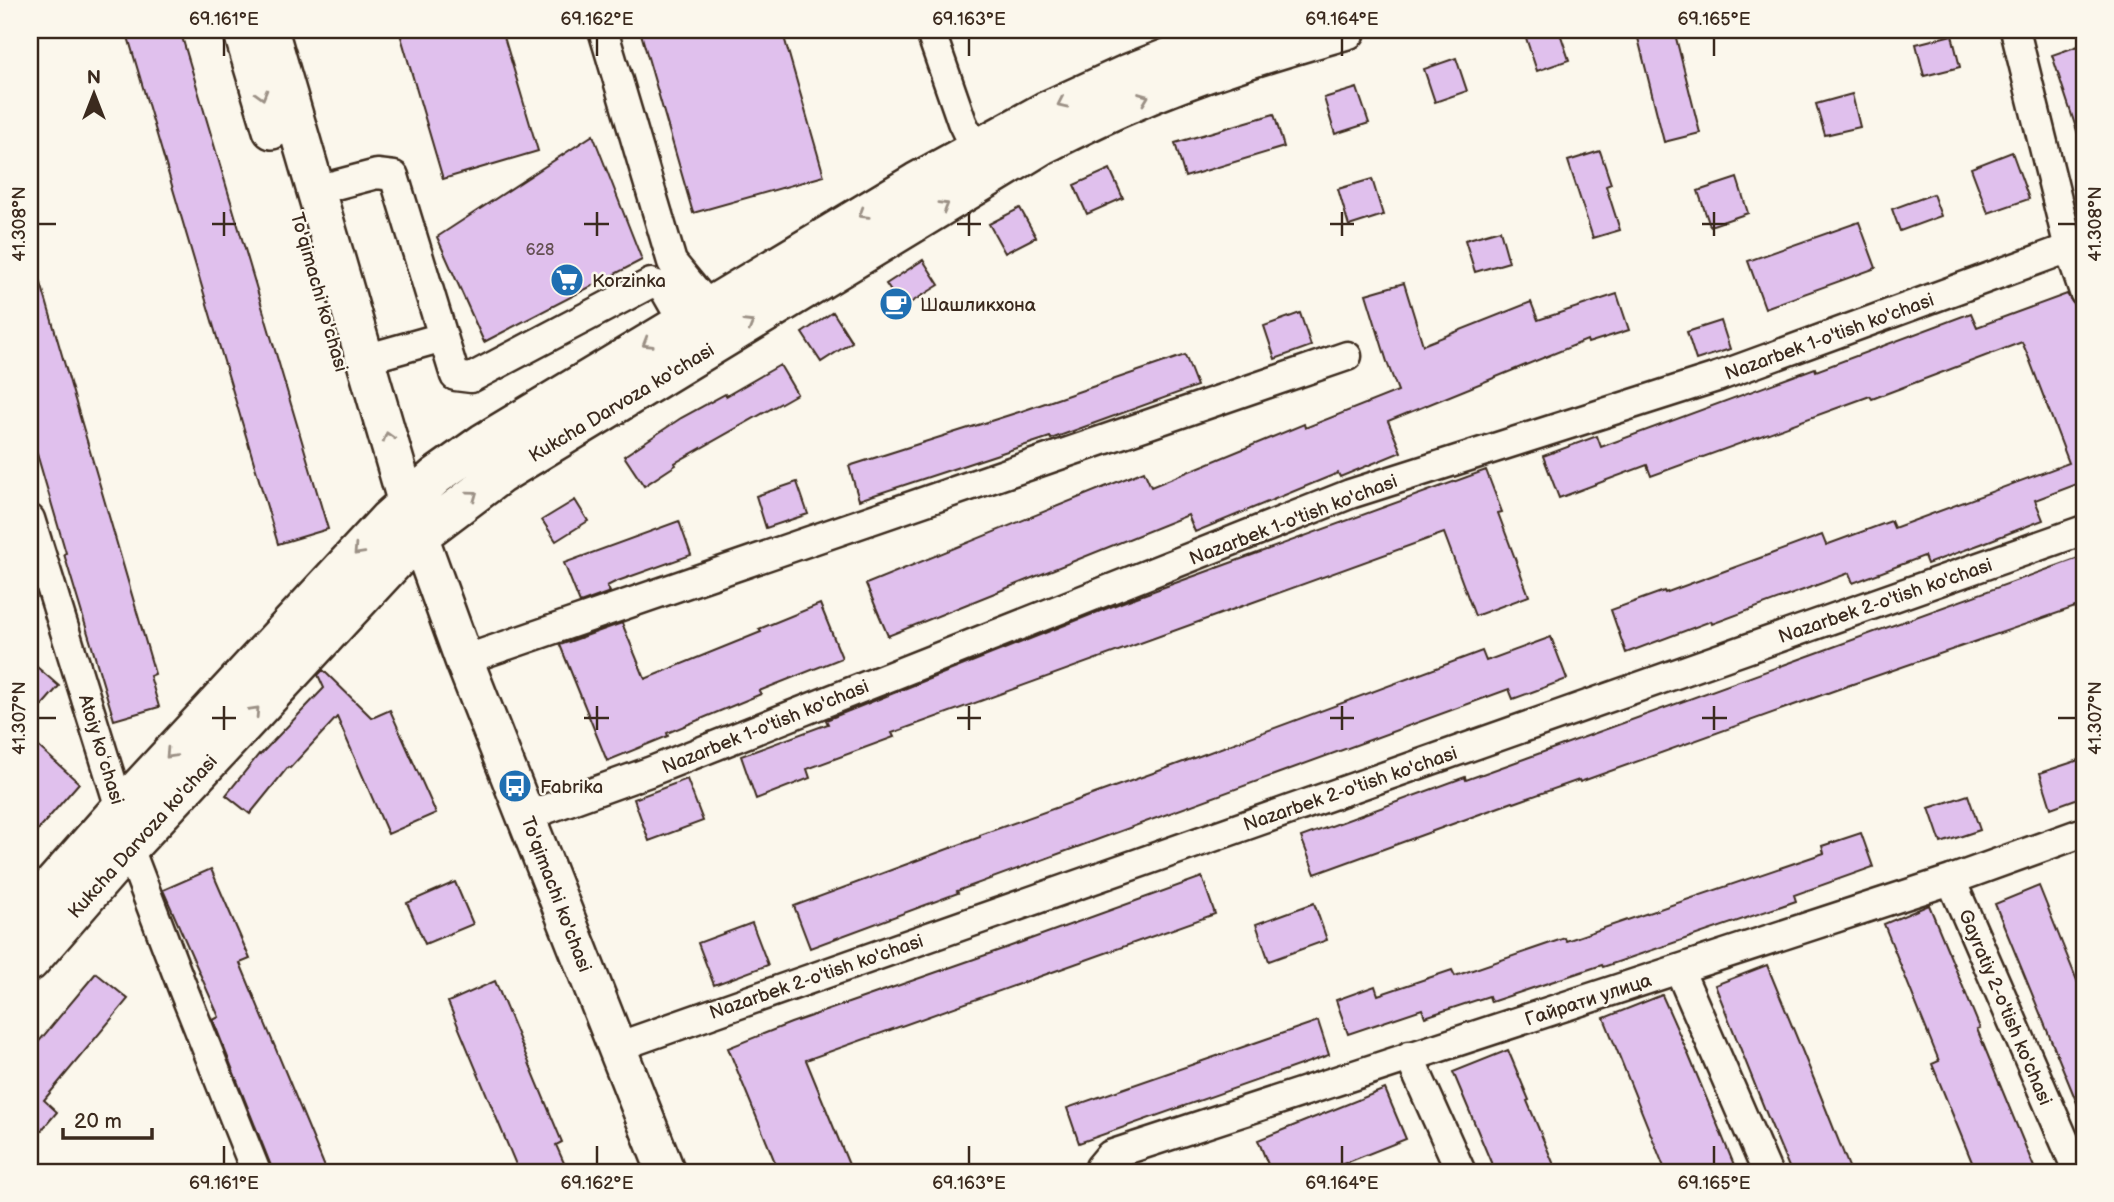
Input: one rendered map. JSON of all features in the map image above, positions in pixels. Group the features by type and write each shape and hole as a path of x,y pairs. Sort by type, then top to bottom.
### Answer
{"main road":[{"name":"To'qimachi ko'chasi","path":"242,30 285,128 316,190 365,359 404,520"},
{"name":"To'qimachi ko'chasi","path":"269,30 285,128 404,520 527,816 666,1172"},
{"name":"Kukcha Darvoza ko'chasi","path":"30,910 120,808 404,520 500,475 982,164 1058,104 1238,30"},
{"name":"Kukcha Darvoza ko'chasi","path":"30,962 404,520 436,476 484,442 916,182 1042,145 1131,103 1292,37 1347,30"}],"street":[{"path":"604,30 672,262 696,314"},
{"path":"930,30 962,122 982,164"},
{"path":"2015,30 2069,248 2084,292"},
{"path":"316,190 377,174 394,176 455,376 471,377 651,283 663,287 696,314"},
{"name":"Nazarbek 1-o'tish ko'chasi","path":"527,816 649,772 1350,494 1717,377 2069,248"},
{"path":"365,359 443,337"},
{"path":"464,660 1347,356"},
{"name":"Atoiy koʻchasi","path":"30,520 120,808 129,848 256,1172"},
{"name":"Nazarbek 2-o'tish ko'chasi","path":"617,1046 2084,530"},
{"name":"Гайрати улица","path":"1100,1172 1100,1167 1110,1155 1951,880 2084,832"},
{"name":"Gayratiy 2-o'tish ko'chasi","path":"1951,880 2078,1172"},
{"path":"1679,969 1767,1172"},
{"path":"1409,1056 1461,1172"}],"building":[{"path":"126,30 180,30 328,529 278,544"},
{"path":"399,30 502,30 538,151 443,179"},
{"path":"640,30 782,30 824,176 693,213"},
{"path":"1550,30 1559,30 1569,60 1537,71 1526,38"},
{"path":"1636,30 1674,30 1700,133 1664,142"},
{"path":"1952,35 1960,67 1924,76 1916,44"},
{"path":"2084,44 2084,139 2080,140 2052,55"},
{"path":"1456,58 1467,91 1435,102 1424,69"},
{"path":"1357,88 1369,123 1335,134 1324,98"},
{"path":"1852,94 1860,127 1825,135 1816,104"},
{"path":"1274,114 1284,147 1185,177 1175,143"},
{"path":"593,135 642,260 484,342 437,237"},
{"path":"1600,151 1611,184 1606,186 1620,230 1593,238 1568,161"},
{"path":"2012,152 2029,199 1988,213 1971,168"},
{"path":"1110,169 1123,198 1087,214 1074,185"},
{"path":"1737,178 1748,213 1710,226 1698,191"},
{"path":"1372,179 1383,215 1349,226 1338,189"},
{"path":"1933,194 1941,216 1900,231 1892,209"},
{"path":"1020,208 1036,237 1005,253 989,224"},
{"path":"1859,222 1876,268 1765,308 1748,261"},
{"path":"1500,230 1509,262 1475,272 1465,240"},
{"path":"923,260 939,285 902,308 886,284"},
{"path":"36,266 155,674 150,676 159,707 114,720 30,430 30,267"},
{"path":"1404,283 1423,345 1531,302 1538,320 1617,294 1629,330 1588,343 1587,340 1388,421 1401,452 1340,477 1338,473 1195,532 1188,515 888,636 866,584 1144,471 1151,487 1304,424 1305,428 1398,391 1366,294"},
{"path":"2067,294 2074,305 2084,308 2084,497 2082,498 2077,484 2035,500 2043,520 1981,544 1927,564 1924,556 1853,583 1849,573 1626,653 1611,610 1822,535 1826,545 1891,521 1894,528 2069,463 2028,356 2022,342 1872,399 1870,396 1651,476 1647,465 1559,498 1543,456 1597,436 1601,447 1971,313 1977,327"},
{"path":"833,312 852,342 821,362 802,333"},
{"path":"1300,313 1311,346 1275,359 1264,326"},
{"path":"1721,321 1730,349 1696,360 1687,332"},
{"path":"1185,355 1197,386 1051,439 1050,437 859,500 849,466"},
{"path":"780,365 797,394 675,463 676,465 644,486 624,456 681,418"},
{"path":"1486,470 1502,512 1498,513 1529,596 1475,616 1444,533 892,733 894,737 807,769 810,778 756,799 741,756 828,724 826,720 1123,602"},
{"path":"797,482 808,514 766,528 756,496"},
{"path":"575,500 588,521 556,541 542,520"},
{"path":"679,521 691,555 615,582 607,586 610,592 580,603 564,563"},
{"path":"2084,556 2084,604 1580,782 1579,780 1513,802 1315,874 1301,837"},
{"path":"820,604 842,658 759,691 761,694 607,761 560,645 622,623 645,679 761,632 759,629"},
{"path":"1551,637 1567,679 1513,699 1509,689 957,891 958,893 810,948 794,906 1482,651 1486,661"},
{"path":"30,661 59,686 30,719"},
{"path":"323,670 372,718 390,710 436,813 388,834 337,717 290,768 288,767 250,814 226,795 259,754 324,688 318,675"},
{"path":"30,739 79,783 30,839"},
{"path":"2079,760 2084,775 2084,796 2051,808 2040,773"},
{"path":"687,779 703,821 649,841 634,799"},
{"path":"1968,795 1980,830 1941,843 1929,808"},
{"path":"1861,833 1873,867 1794,895 1796,901 1491,1002 1489,996 1425,1017 1422,1009 1348,1034 1336,1000 1375,986 1378,995 1452,970 1455,976 1565,938 1566,941 1824,853 1822,846"},
{"path":"211,869 250,959 240,963 327,1172 272,1172 213,1020 219,1017 163,890"},
{"path":"1202,877 1215,914 806,1060 852,1172 779,1172 728,1048 791,1023"},
{"path":"455,882 473,924 425,944 407,903"},
{"path":"2039,886 2084,998 2084,1120 1995,904"},
{"path":"1314,903 1327,940 1269,961 1256,924"},
{"path":"1929,905 2036,1172 1976,1172 1932,1064 1939,1061 1884,924"},
{"path":"752,923 768,965 714,985 698,943"},
{"path":"1767,965 1851,1172 1791,1172 1767,1115 1715,985"},
{"path":"96,973 128,999 44,1100 57,1112 30,1144 30,1052"},
{"path":"495,981 562,1142 556,1145 568,1172 519,1172 448,1002"},
{"path":"1662,995 1737,1172 1666,1172 1604,1018"},
{"path":"1318,1021 1329,1055 1079,1143 1067,1108"},
{"path":"1508,1050 1557,1172 1495,1172 1453,1072"},
{"path":"1385,1089 1406,1139 1323,1172 1271,1172 1258,1140"}],"place":[{"name":"Korzinka","path":"567,280"},
{"name":"Шашликхона","path":"896,304"},
{"name":"Fabrika","path":"515,786"}]}
